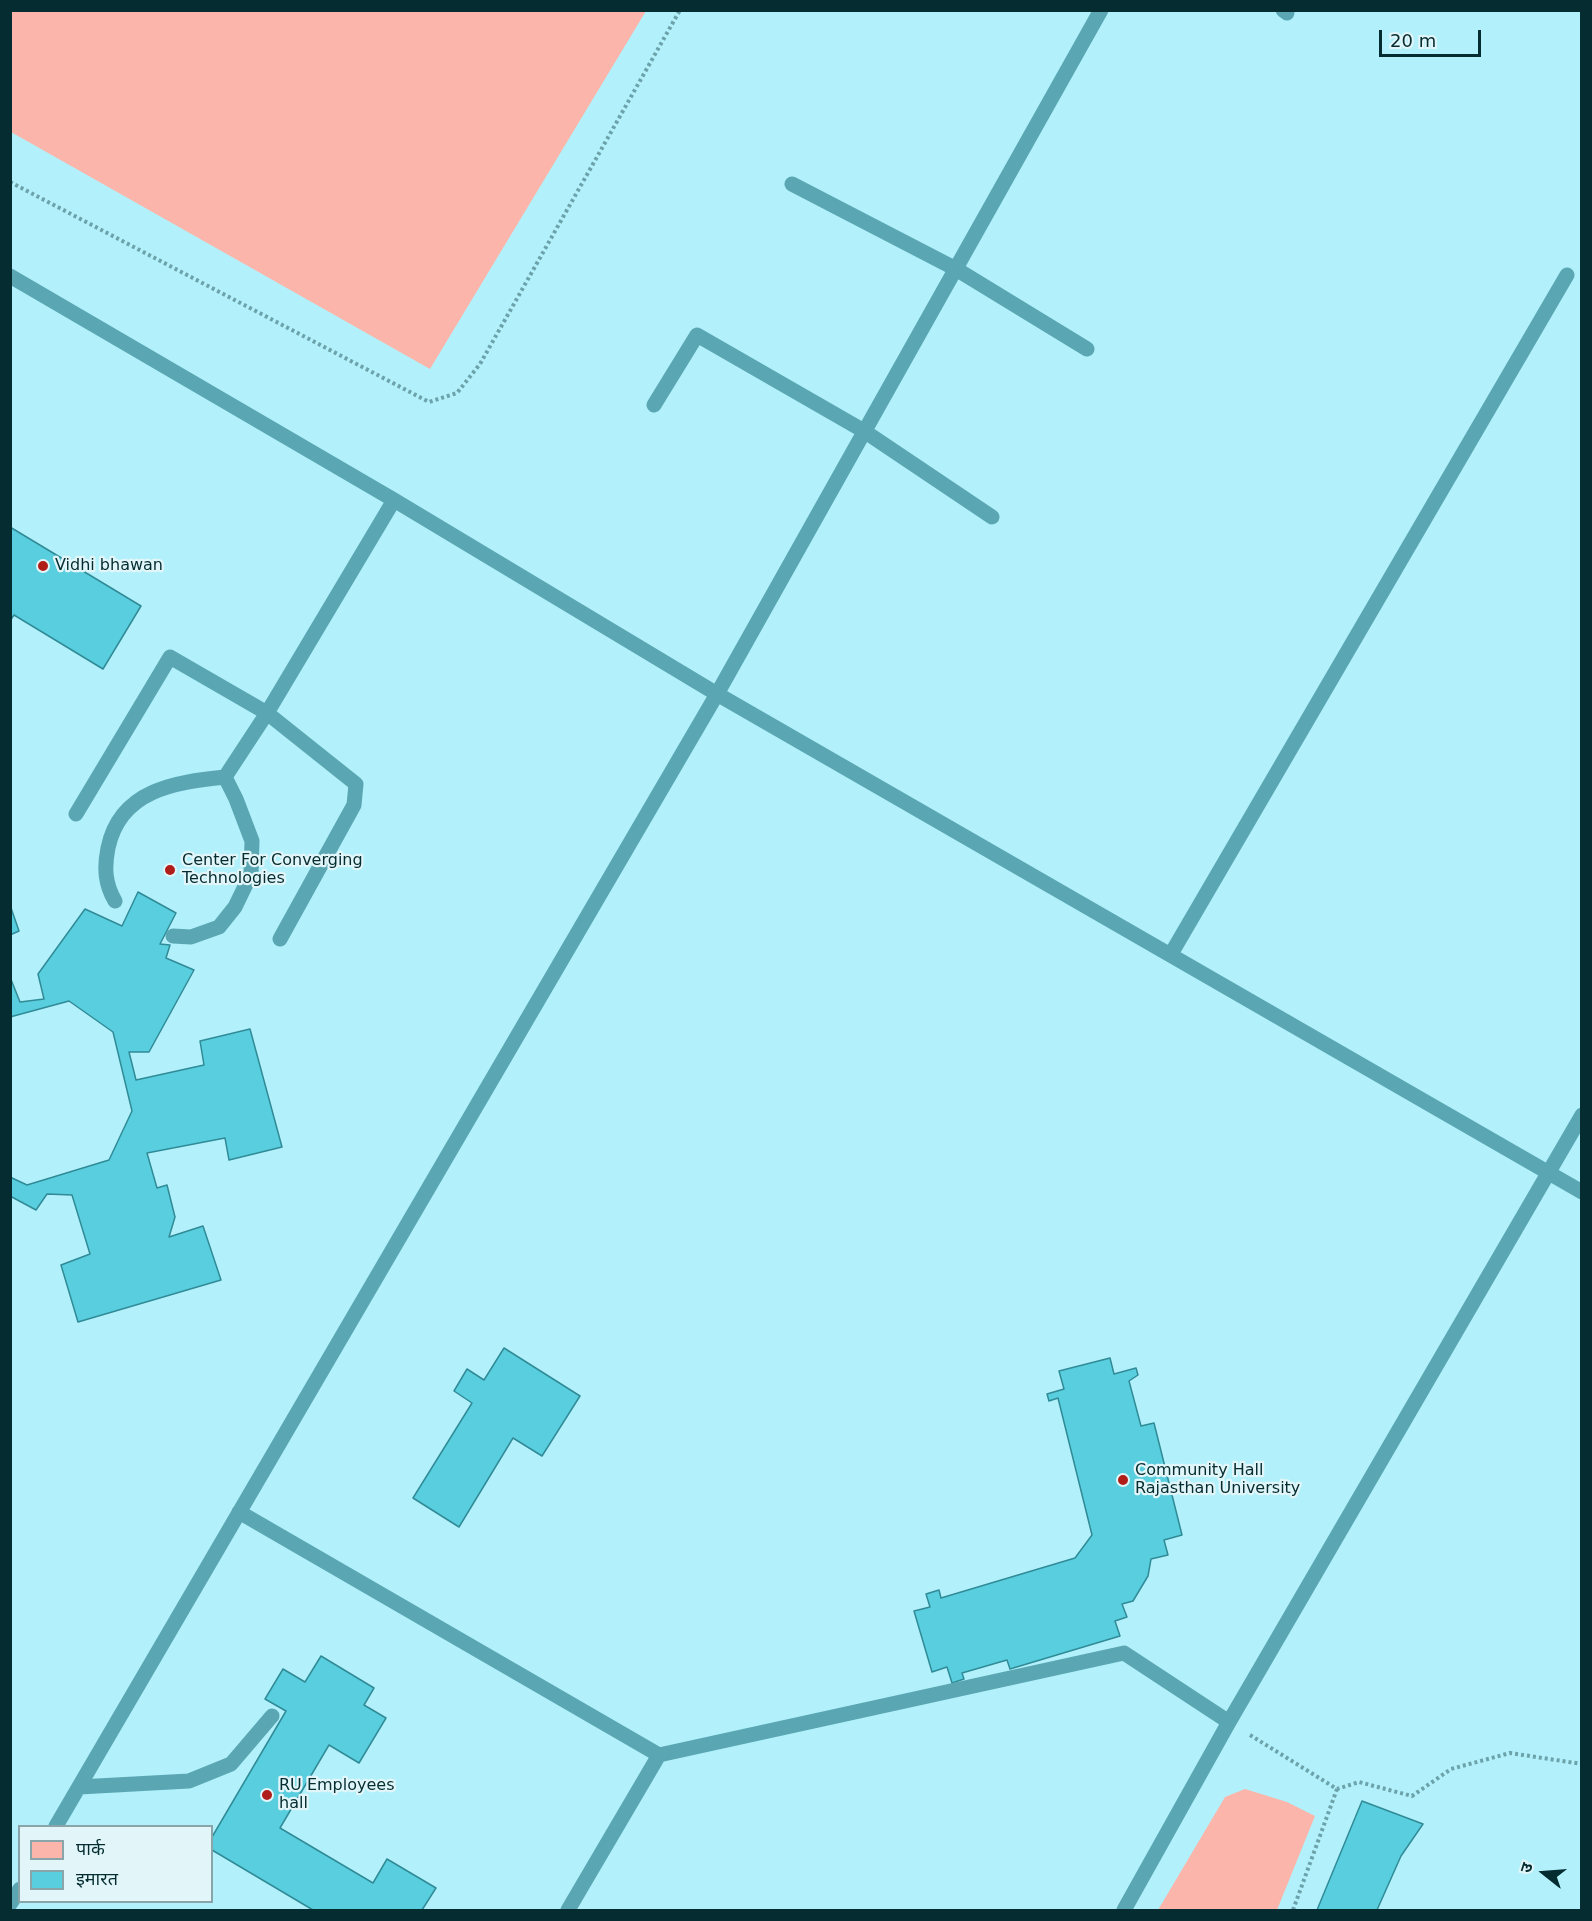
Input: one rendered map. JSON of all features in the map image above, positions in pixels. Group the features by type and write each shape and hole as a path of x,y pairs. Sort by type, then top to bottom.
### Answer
{"lane":[{"path":"57,1825 717,694 1101,10"},
{"path":"792,184 956,269 1087,349"},
{"path":"1171,954 1567,275"},
{"path":"10,276 394,500 717,694 1581,1192"},
{"path":"654,405 697,335 864,431 992,517"},
{"path":"225,777 267,713 394,500"},
{"path":"76,814 170,657 267,713 356,784 354,805 280,939"},
{"path":"115,902 108,888 105,863 111,836 128,807 149,793 186,781 225,777"},
{"path":"173,936 191,937 219,927 235,907 251,874 252,841 225,777"},
{"path":"1124,1911 1229,1722 1549,1174 1581,1115"},
{"path":"239,1512 659,1755 1124,1653 1229,1722"},
{"path":"79,1788 189,1781 231,1764 272,1716"},
{"path":"568,1911 659,1755"}],"path":[{"path":"10,183 429,402 457,393 480,364 680,10"},
{"path":"1229,1722 1336,1789 1359,1782 1412,1796 1451,1769 1510,1753 1581,1764"},
{"path":"1293,1911 1336,1789"}],"green space":[{"path":"11,10 646,11 430,369 11,132"},
{"path":"1245,1789 1287,1802 1315,1816 1277,1910 1158,1910 1225,1797"}],"building":[{"name":"Vidhi bhawan","path":"10,527 141,606 103,669 14,615 10,621"},
{"path":"138,892 176,913 160,944 170,945 166,958 194,970 149,1052 129,1052 136,1080 204,1065 200,1041 250,1029 282,1147 229,1160 225,1138 147,1153 157,1188 167,1185 175,1217 169,1237 203,1226 221,1280 78,1322 61,1265 90,1254 72,1195 47,1194 36,1210 10,1196 10,1177 27,1185 109,1160 132,1111 113,1032 69,1001 10,1017 10,977 20,1002 44,999 38,974 85,909 122,926"},
{"path":"10,905 19,931 10,935"},
{"path":"504,1348 580,1396 542,1456 513,1438 459,1527 413,1498 472,1403 454,1391 467,1369 484,1380"},
{"name":"Community Hall Rajasthan University","path":"1110,1358 1114,1374 1136,1368 1138,1375 1129,1381 1141,1426 1154,1423 1182,1535 1164,1540 1168,1555 1151,1559 1148,1576 1133,1601 1122,1604 1127,1617 1115,1621 1120,1636 1010,1669 1007,1660 962,1673 964,1679 952,1683 947,1667 932,1672 914,1611 930,1607 926,1594 939,1590 941,1598 1075,1558 1092,1535 1058,1398 1049,1401 1047,1394 1064,1389 1059,1371"},
{"name":"RU Employees hall","path":"321,1656 374,1688 364,1705 386,1718 359,1763 329,1745 280,1828 373,1883 387,1859 436,1888 422,1910 313,1910 213,1851 213,1835 286,1711 265,1699 283,1669 305,1682"},
{"path":"1362,1801 1423,1824 1401,1856 1377,1910 1317,1910"}],"place":[{"name":"Vidhi bhawan","path":"43,566"},
{"name":"Center For Converging Technologies","path":"170,870"},
{"name":"Community Hall Rajasthan University","path":"1123,1480"},
{"name":"RU Employees hall","path":"267,1795"}]}
